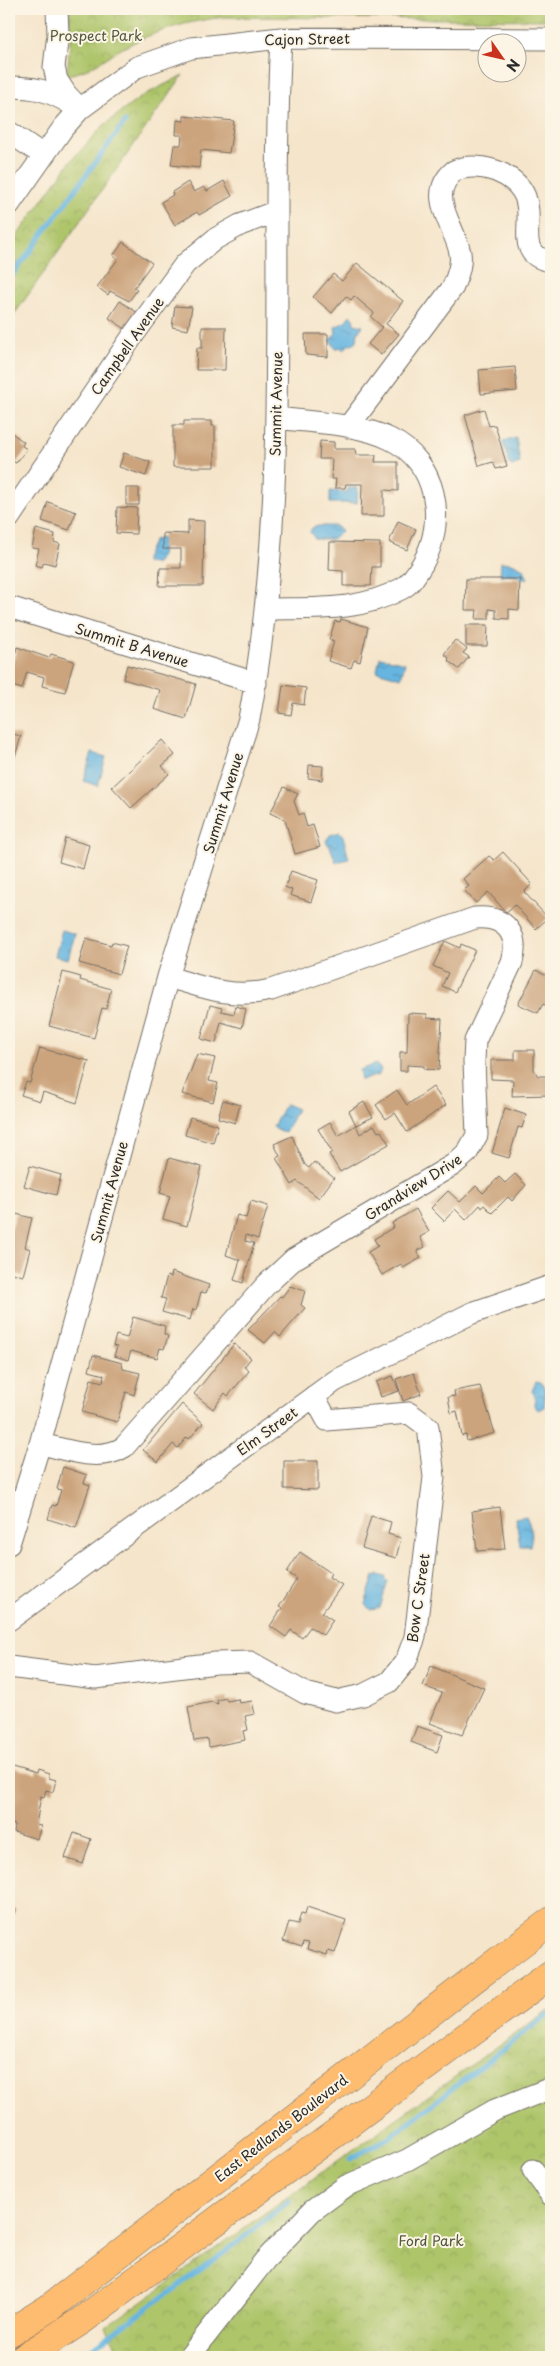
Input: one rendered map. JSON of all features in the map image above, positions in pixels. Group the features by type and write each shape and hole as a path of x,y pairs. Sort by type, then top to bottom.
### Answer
{"main road":[{"name":"East Redlands Boulevard","path":"9,2333 50,2308 474,1978 551,1921"},
{"path":"25,2357 81,2321 551,1974"}],"street":[{"path":"57,9 56,73 66,94 80,109"},
{"name":"Cajon Street","path":"9,205 43,154 80,109 137,67 191,48 281,38 551,39"},
{"name":"Summit Avenue","path":"9,1544 40,1444 168,977 249,719 256,683 267,609 278,418 276,211 281,38"},
{"path":"9,87 34,87 52,92 80,109"},
{"path":"9,132 43,154"},
{"path":"348,427 453,287 459,269 460,252 453,229 442,209 440,196 446,179 454,171 472,167 488,169 508,176 518,184 525,191 530,211 528,243 530,249 535,256 551,262"},
{"name":"Campbell Avenue","path":"9,518 134,334 185,264 215,239 240,225 276,211"},
{"path":"267,609 340,608 359,605 404,588 414,577 428,552 433,538 436,508 434,493 419,463 407,450 390,439 371,432 348,427 278,418"},
{"name":"Summit B Avenue","path":"9,607 256,683"},
{"name":"Grandview Drive","path":"40,1444 103,1456 115,1453 124,1447 266,1285 294,1260 453,1165 467,1153 477,1135 475,1041 512,962 515,941 500,922 484,917 475,918 271,990 250,995 230,994 168,977"},
{"name":"Elm Street","path":"9,1620 335,1381 472,1312 551,1286"},
{"name":"Bow C Street","path":"9,1667 95,1678 216,1663 250,1662 305,1693 336,1701 363,1695 389,1682 406,1661 415,1637 434,1477 428,1427 409,1413 326,1420 314,1396"},
{"path":"189,2357 265,2260 312,2211 346,2186 407,2160 495,2110 551,2088"},
{"path":"533,2170 551,2195"}],"green space":[{"name":"Prospect Park","path":"69,9 551,9 551,20 213,18 186,24 146,37 89,68 67,75 70,42"},
{"path":"183,75 9,322 9,247 70,162 104,125 141,97"},
{"name":"Ford Park","path":"551,2008 551,2357 122,2357 106,2327"}],"water":[{"path":"350,315 353,318 354,324 363,326 358,332 357,341 351,345 349,344 344,350 340,347 336,349 330,340 336,333 335,327 345,322"},
{"path":"516,438 520,463 512,466 509,464 503,442"},
{"path":"348,488 358,488 357,503 330,503 330,491 348,492"},
{"path":"336,526 342,531 332,539 315,539 310,532 312,528"},
{"path":"162,538 161,558 156,563 146,563 145,559 154,540"},
{"path":"501,562 512,563 524,569 528,579 521,579 521,576 500,575"},
{"path":"380,657 405,663 401,678 377,671"},
{"path":"92,753 106,757 98,786 83,781"},
{"path":"340,832 343,836 349,859 336,862 326,841 330,835"},
{"path":"62,930 75,934 68,959 55,956"},
{"path":"376,1064 381,1069 379,1075 361,1080 359,1070"},
{"path":"285,1104 297,1109 285,1133 273,1127"},
{"path":"536,1382 541,1383 546,1391 544,1407 538,1410 534,1405 535,1396 532,1391"},
{"path":"526,1516 531,1530 530,1546 520,1546 516,1518"},
{"path":"378,1575 386,1577 385,1580 388,1581 380,1608 371,1610 365,1604 374,1576 377,1577"}],"building":[{"path":"184,116 234,121 229,153 201,150 199,168 171,165 174,145 181,145 182,135 176,135 177,120 184,121"},
{"path":"224,181 232,196 199,215 197,212 175,225 161,202 173,195 172,192 188,182 194,192 204,187 207,191"},
{"path":"123,242 152,263 134,288 137,290 129,301 110,291 108,295 97,287 118,259 113,256"},
{"path":"357,263 403,301 386,324 399,334 381,355 368,344 382,327 371,317 374,313 354,296 351,300 346,296 332,313 313,297 333,274 342,281"},
{"path":"120,301 138,313 127,330 109,318"},
{"path":"175,306 192,307 188,330 172,327"},
{"path":"202,327 226,327 225,370 196,370 197,348 202,348"},
{"path":"305,334 328,334 328,357 306,355"},
{"path":"515,367 517,391 481,394 479,370"},
{"path":"484,409 489,426 495,425 507,466 496,469 493,462 479,466 465,415"},
{"path":"184,421 212,421 212,426 215,426 215,467 173,467 173,425 184,425"},
{"path":"9,431 24,442 22,446 27,449 16,463 12,461 9,466"},
{"path":"320,441 334,442 334,449 355,449 356,455 376,455 375,462 398,462 398,491 384,490 384,516 361,516 362,484 346,484 345,488 335,488 336,479 331,479 332,459 319,459"},
{"path":"124,453 150,462 146,476 119,467"},
{"path":"126,488 139,488 139,505 126,505"},
{"path":"48,502 76,512 69,530 42,521"},
{"path":"117,507 137,508 136,534 116,533"},
{"path":"188,520 204,521 203,586 159,586 160,568 181,568 181,549 163,549 163,533 188,534"},
{"path":"398,521 416,529 407,550 389,542"},
{"path":"36,529 55,534 54,542 60,544 55,565 44,562 42,567 35,565 39,549 32,548"},
{"path":"330,542 380,543 380,567 372,567 371,586 343,586 343,571 329,570"},
{"path":"466,579 520,579 519,610 509,609 509,619 496,618 496,610 489,609 489,619 476,619 477,610 465,610"},
{"path":"341,619 368,627 360,662 354,660 351,668 328,661 334,641 329,640 335,621 340,622"},
{"path":"466,625 488,625 487,646 466,646"},
{"path":"455,640 467,649 463,653 469,657 459,669 448,661 449,658 444,654"},
{"path":"17,647 49,658 51,654 74,661 65,692 42,686 44,677 27,672 22,689 9,685 9,661 13,662"},
{"path":"127,665 196,684 186,719 154,709 160,690 123,679"},
{"path":"283,685 306,688 304,705 293,703 291,715 279,713"},
{"path":"9,733 21,736 15,757 9,756"},
{"path":"162,740 175,755 162,766 169,774 131,808 112,787"},
{"path":"309,765 323,766 322,780 308,778"},
{"path":"284,787 298,794 294,801 299,815 303,813 307,827 313,825 320,847 295,854 285,820 270,813"},
{"path":"65,838 89,845 83,869 59,862"},
{"path":"503,852 532,884 524,892 548,918 536,929 515,905 506,912 488,892 476,903 464,890 469,886 463,879 489,856 494,860"},
{"path":"291,871 318,880 311,902 290,895 292,890 285,887"},
{"path":"86,938 111,945 112,942 127,946 119,974 79,963"},
{"path":"445,941 460,948 461,944 475,950 455,992 442,986 448,973 433,966"},
{"path":"536,970 551,978 549,992 551,994 551,1002 549,1007 543,1004 538,1013 518,1004"},
{"path":"63,972 81,977 80,980 111,989 106,1009 102,1008 94,1038 49,1026"},
{"path":"210,1005 222,1008 221,1011 234,1014 236,1006 246,1009 242,1028 221,1022 216,1043 201,1039"},
{"path":"408,1013 427,1014 427,1018 442,1019 439,1070 424,1069 424,1066 407,1065 407,1071 400,1071 400,1052 407,1052"},
{"path":"40,1048 89,1061 77,1103 43,1092 40,1101 21,1095 26,1082 30,1083"},
{"path":"515,1050 534,1050 534,1070 538,1076 551,1076 551,1095 512,1096 513,1080 491,1079 491,1060 515,1060"},
{"path":"197,1054 215,1058 209,1081 218,1083 213,1102 182,1094"},
{"path":"433,1087 446,1105 407,1132 395,1113 386,1119 376,1105 397,1090 407,1105"},
{"path":"223,1100 240,1105 235,1123 218,1118"},
{"path":"364,1102 373,1117 356,1125 349,1111"},
{"path":"505,1108 526,1115 522,1128 518,1127 509,1158 492,1153"},
{"path":"190,1117 218,1125 213,1143 185,1135"},
{"path":"330,1122 338,1136 356,1125 360,1134 374,1125 378,1132 381,1131 389,1144 340,1172 329,1154 332,1152 318,1129"},
{"path":"292,1136 305,1165 309,1168 314,1162 334,1178 319,1198 297,1181 292,1185 276,1158 280,1156 274,1144"},
{"path":"169,1158 202,1167 187,1226 163,1219 170,1196 160,1193"},
{"path":"30,1166 61,1175 56,1195 24,1186"},
{"path":"515,1174 526,1185 512,1201 508,1197 492,1213 484,1205 482,1208 480,1205 466,1220 455,1209 444,1221 431,1208 448,1191 460,1202 476,1186 483,1193 499,1177 505,1183"},
{"path":"251,1201 268,1206 258,1239 246,1235 245,1241 254,1243 243,1283 234,1280 240,1260 226,1255 237,1215 246,1218"},
{"path":"416,1209 429,1232 420,1237 425,1247 417,1251 421,1258 403,1268 401,1264 382,1275 368,1252 378,1246 374,1239 394,1227 392,1223"},
{"path":"16,1214 32,1218 25,1247 30,1249 23,1276 9,1272 9,1233"},
{"path":"172,1272 209,1285 206,1293 201,1292 196,1310 193,1309 190,1320 162,1312 166,1299 161,1298 167,1276 171,1277"},
{"path":"290,1286 305,1291 301,1305 305,1308 280,1337 275,1332 265,1343 248,1330 280,1296 282,1297"},
{"path":"133,1317 165,1326 164,1334 168,1336 164,1349 160,1348 157,1358 131,1351 128,1360 114,1356 117,1347 113,1346 116,1335 127,1338"},
{"path":"234,1344 251,1358 244,1367 249,1371 228,1396 225,1393 213,1409 194,1394"},
{"path":"93,1355 122,1363 123,1369 140,1373 134,1395 126,1392 117,1422 82,1412 91,1379 103,1382 104,1375 89,1371"},
{"path":"414,1373 421,1394 403,1401 396,1379"},
{"path":"393,1376 399,1391 381,1397 376,1382"},
{"path":"480,1386 495,1433 467,1441 466,1435 462,1436 457,1411 451,1413 448,1397 455,1396 454,1391"},
{"path":"182,1404 203,1423 178,1448 173,1444 158,1462 143,1450"},
{"path":"284,1461 318,1461 318,1490 284,1489"},
{"path":"63,1467 87,1475 84,1483 90,1485 76,1528 48,1519 52,1505 56,1506 61,1490 57,1489"},
{"path":"500,1507 505,1549 477,1551 472,1511"},
{"path":"371,1516 391,1522 388,1534 401,1538 396,1558 362,1548"},
{"path":"300,1552 331,1573 329,1577 342,1585 322,1613 333,1620 323,1635 310,1627 302,1638 291,1630 286,1637 270,1626 282,1608 279,1607 297,1579 287,1572"},
{"path":"431,1666 484,1688 462,1735 430,1723 442,1693 423,1686"},
{"path":"226,1698 227,1701 238,1699 239,1703 252,1701 255,1714 245,1716 248,1730 243,1731 245,1740 209,1747 208,1739 194,1741 188,1707 212,1702 218,1704 217,1700"},
{"path":"417,1726 443,1735 437,1752 411,1742"},
{"path":"9,1766 36,1774 37,1770 49,1774 49,1778 56,1780 53,1792 46,1790 44,1797 41,1796 36,1825 41,1826 37,1839 14,1832 15,1825 9,1823"},
{"path":"74,1833 91,1839 83,1864 65,1858"},
{"path":"9,1905 16,1910 9,1921"},
{"path":"307,1907 346,1920 335,1953 328,1951 327,1955 307,1949 309,1943 303,1942 302,1947 283,1941 289,1922 298,1924 301,1913 305,1914"}],"waterway":[{"path":"9,280 125,122"},
{"path":"350,2159 390,2137 551,2012"},
{"path":"80,2357 228,2250 289,2201"}]}
